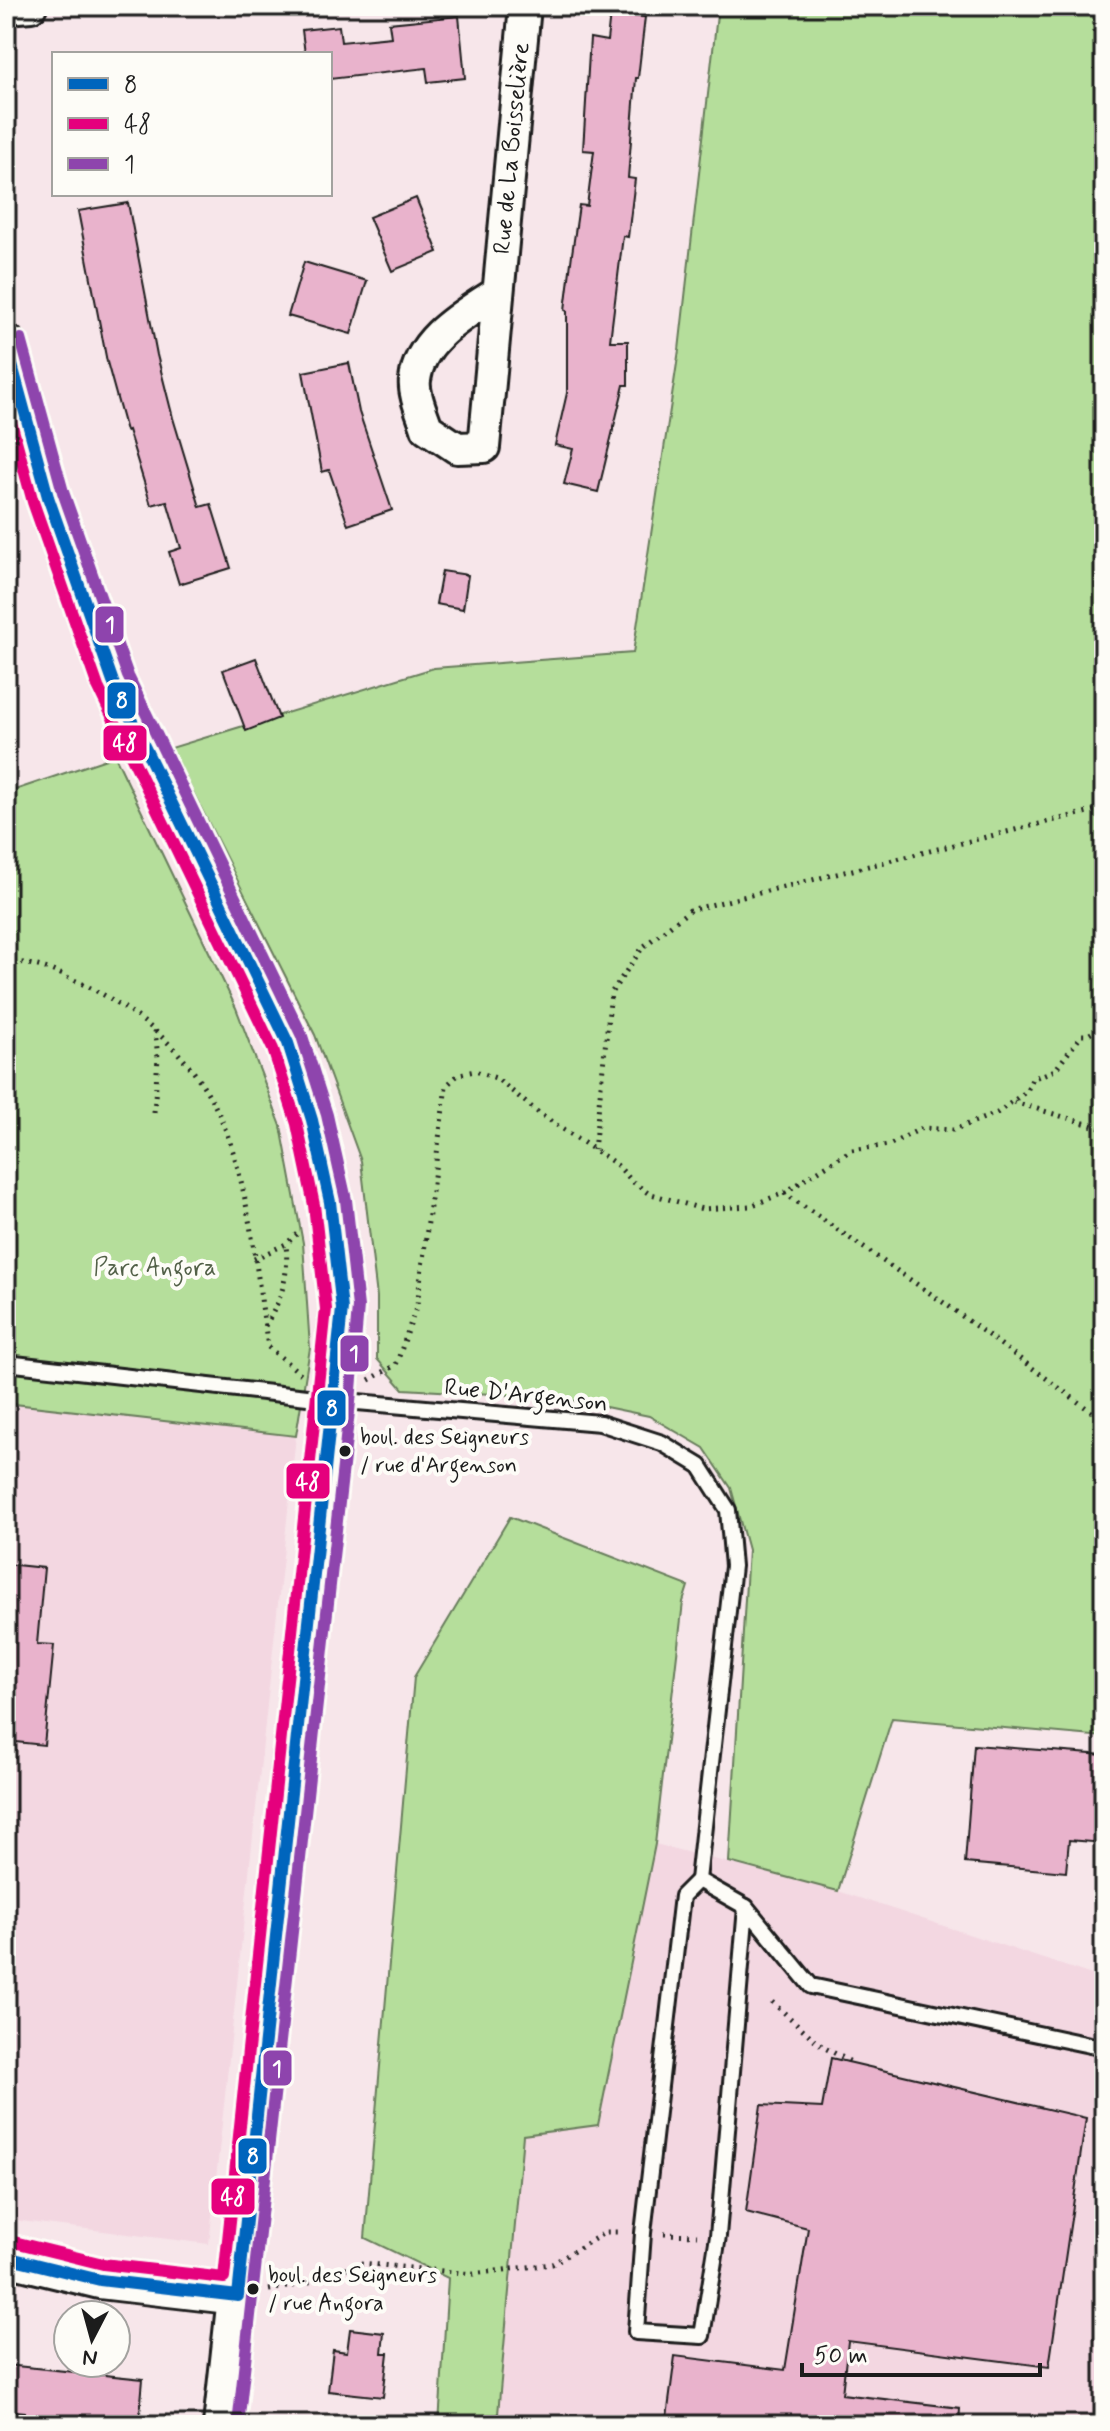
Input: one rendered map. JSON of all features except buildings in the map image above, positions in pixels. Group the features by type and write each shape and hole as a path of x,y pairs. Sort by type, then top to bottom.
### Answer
{"street":[{"path":"6,8 31,6"},
{"name":"Rue de La Boisselière","path":"498,292 444,330 423,354 414,382 427,428 457,448 484,447 525,6"},
{"path":"6,343 48,497 113,682 288,1043 312,1120 330,1202 342,1309 222,2425"},
{"path":"6,2257 100,2280 238,2296"}],"lane":[{"name":"Rue D'Argenson","path":"6,1363 334,1400 600,1423 662,1443 700,1466 728,1510 733,1566 698,1880"},
{"path":"746,1907 718,2236 702,2336 636,2332 643,2233 682,1896 698,1880 746,1907 811,1986 1104,2048"}],"path":[{"path":"594,1150 611,993 643,947 690,910 1104,808"},
{"path":"6,959 51,969 106,995 155,1029 196,1074 224,1126 243,1193 268,1347 334,1400 396,1365 417,1305 446,1086 459,1074 475,1071 496,1078 540,1114 616,1164 648,1193 702,1209 750,1206 784,1193 851,1150 889,1145 922,1128 953,1130 997,1113 1027,1091 1032,1079 1055,1070 1082,1035 1088,1035 1104,1025"},
{"path":"154,1112 158,1058 155,1029"},
{"path":"1013,1102 1104,1129"},
{"path":"784,1193 947,1305 1104,1421"},
{"path":"254,1259 286,1244 330,1202"},
{"path":"265,1326 280,1302 288,1267 286,1244"},
{"path":"772,2002 823,2047 853,2063"},
{"path":"238,2296 304,2284 360,2263 473,2274 552,2264 606,2232 718,2236"}],"shaded area":[{"path":"6,1403 296,1436 209,2244 21,2221 6,2215"},
{"path":"655,1844 838,1891 1104,1979 1104,2425 497,2425 523,2135 598,2125"}],"green space":[{"path":"718,6 1104,6 1104,1737 892,1718 838,1891 729,1862 748,1550 731,1488 704,1448 649,1416 562,1398 403,1389 377,1359 377,1297 361,1161 315,1035 171,748 434,668 633,653 679,350"},
{"name":"Parc Angora","path":"115,756 236,1008 281,1126 303,1243 310,1348 296,1436 6,1403 6,793"},
{"path":"510,1517 688,1586 683,1602 655,1844 598,2125 523,2135 497,2425 439,2425 448,2278 365,2238 414,1677"}],"transit line":[{"name":"1","path":"21,339 63,492 128,676 302,1036 327,1115 346,1200 358,1307 238,2425"},
{"name":"8","path":"6,343 48,497 113,682 288,1043 312,1120 330,1202 342,1309 238,2296 100,2280 6,2257"},
{"name":"48","path":"6,404 33,502 98,687 273,1049 297,1124 314,1205 326,1309 224,2278 103,2264 10,2241"}],"place":[{"name":"boul. des Seigneurs / rue d'Argenson","path":"345,1451"},
{"name":"boul. des Seigneurs / rue Angora","path":"253,2289"}]}
